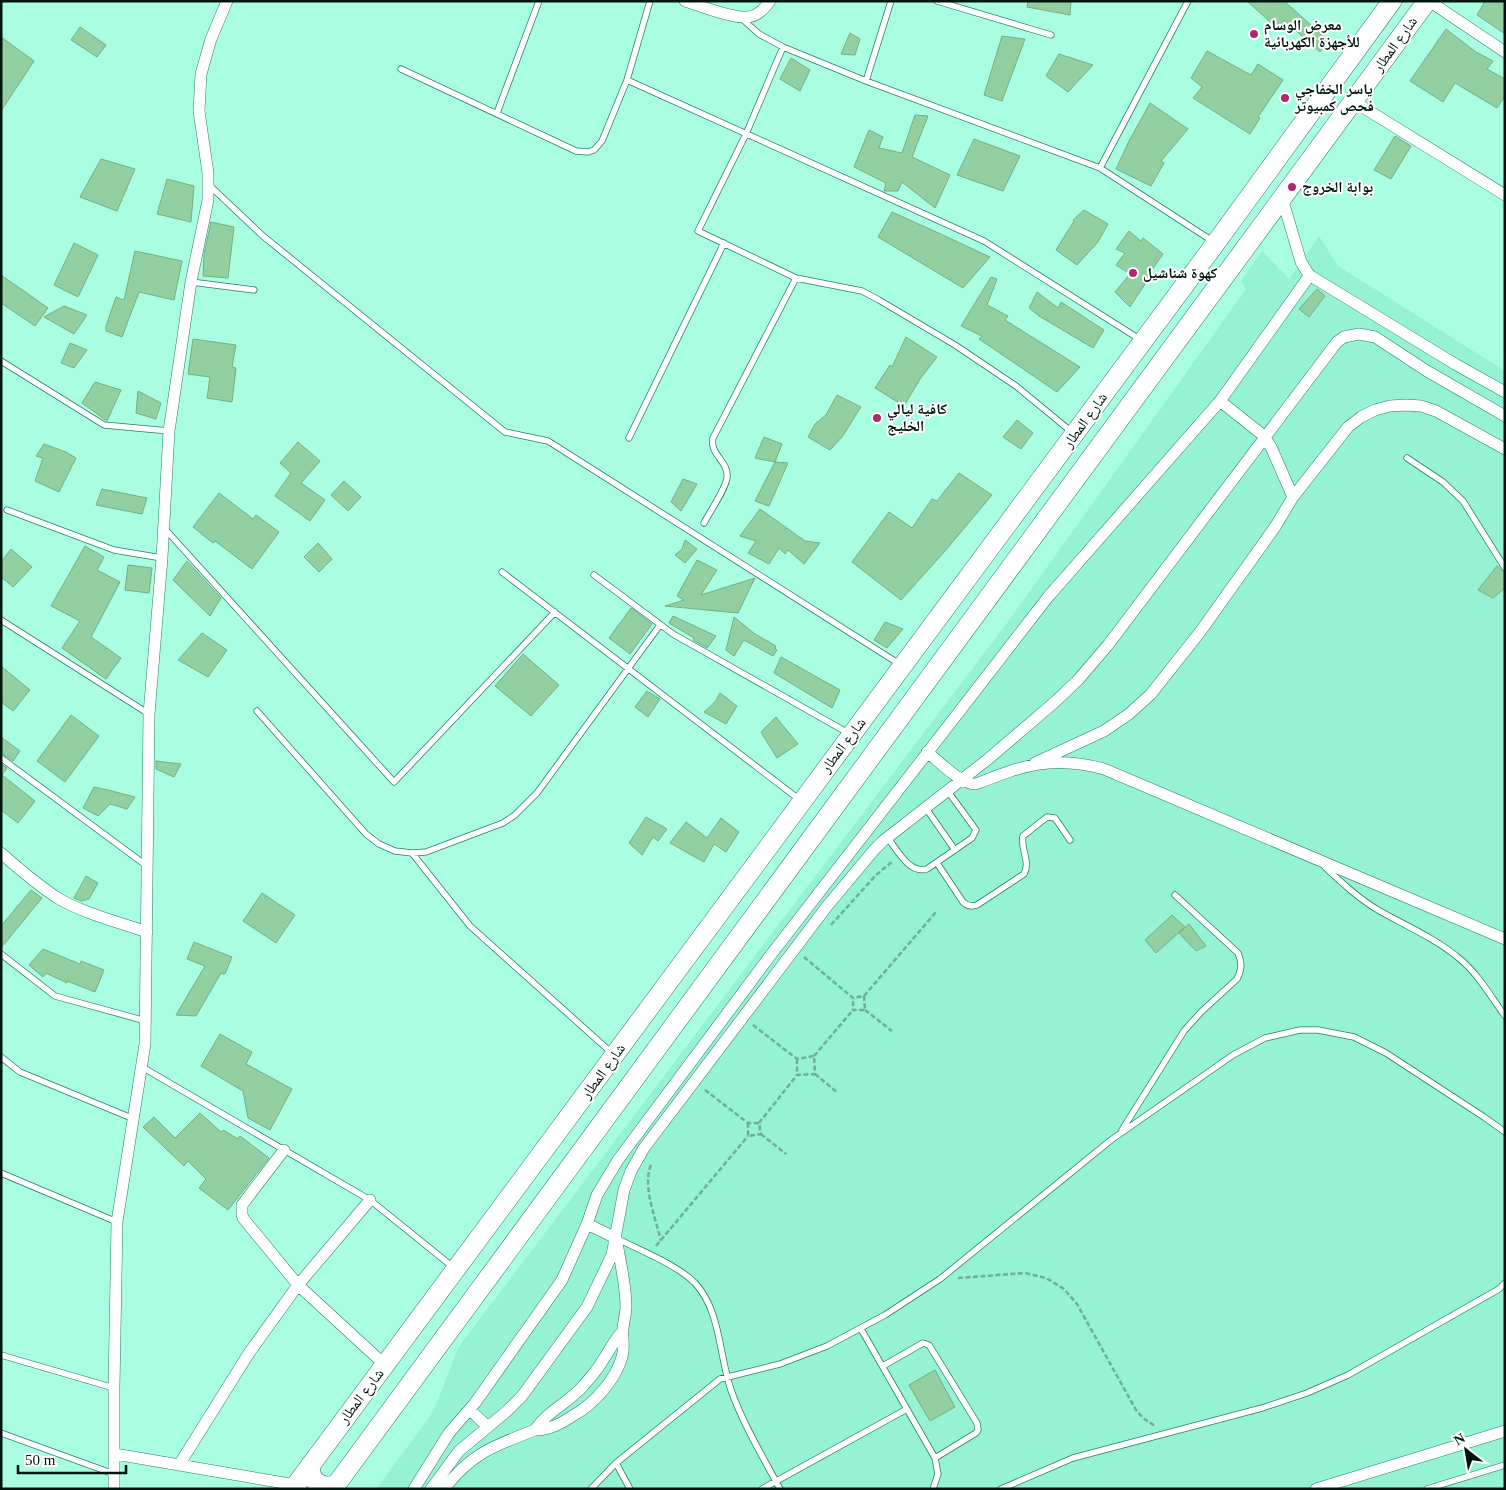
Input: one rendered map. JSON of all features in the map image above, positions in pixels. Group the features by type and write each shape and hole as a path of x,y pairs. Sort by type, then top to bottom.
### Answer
{"main road":[{"name":"شارع المطار","path":"295,1487 1215,244 1392,1"},
{"name":"شارع المطار","path":"335,1486 1428,1"},
{"path":"311,1464 311,1475 317,1483 327,1487 335,1486"}],"street":[{"path":"114,1489 117,1222 142,1067 146,1021 149,714 162,558 169,431 191,282 208,200 209,186 199,111 199,92 206,56 227,1"},
{"path":"685,1 739,17 757,14 770,1"},
{"path":"1428,1 1505,52"},
{"path":"1353,101 1505,195"},
{"path":"1282,198 1301,262 1310,275 1455,364 1505,392"},
{"path":"414,1489 450,1433 470,1410 562,1280 587,1224 597,1195 618,1160 770,956 1048,597 1220,400 1310,275"},
{"path":"431,1489 454,1456 522,1396 587,1307 612,1255 624,1190 644,1148 828,905 870,854 887,837 987,760 1062,696 1094,663 1331,348 1344,337 1359,334 1375,337 1505,416"},
{"path":"1220,400 1264,436 1272,447 1293,497"},
{"path":"927,752 961,779 971,784 976,784 1035,763 1104,731 1129,714 1151,694 1200,632 1275,527 1293,497 1348,427 1361,417 1375,410 1390,406 1421,406 1436,411 1505,449"},
{"path":"1035,763 1070,762 1104,769 1505,939"},
{"path":"1,853 21,871 56,897 74,906 147,932"},
{"path":"284,1150 242,1205 242,1214 298,1285 385,1365"},
{"path":"179,1465 249,1352 298,1285 370,1200"},
{"path":"587,1224 616,1238"},
{"path":"444,1489 465,1465 480,1454 496,1445 535,1430 543,1430 558,1425 582,1411 602,1392 618,1368 624,1344 625,1297 616,1238"},
{"path":"535,1430 545,1417 571,1398 583,1386 604,1360 615,1340 623,1331"},
{"path":"470,1410 487,1426"},
{"path":"1316,1489 1505,1431"},
{"path":"115,1454 295,1487"}],"lane":[{"path":"497,113 539,1"},
{"path":"401,69 576,150 588,152 594,150 602,141 627,80 650,1"},
{"path":"866,81 891,1"},
{"path":"937,1 1051,35"},
{"path":"1100,168 1188,1"},
{"path":"739,17 759,34 783,47 866,81 1100,168 1215,244"},
{"path":"783,47 746,134 698,230 796,278 862,291 879,300 955,345 1016,386 1074,434"},
{"path":"627,80 984,241 1143,341"},
{"path":"209,186 264,236 505,432 548,441 903,666"},
{"path":"629,438 724,243"},
{"path":"704,523 728,476 714,450 713,438 796,278"},
{"path":"191,282 254,290"},
{"path":"1,361 104,425 169,431"},
{"path":"1407,458 1443,482 1464,502 1496,557 1505,568"},
{"path":"7,510 114,550 162,558"},
{"path":"163,527 394,782 555,612"},
{"path":"502,572 801,801"},
{"path":"594,575 673,634 851,735"},
{"path":"1,620 149,714"},
{"path":"257,711 366,834 379,844 395,851 426,852 490,830 515,815 537,793 660,625"},
{"path":"1,758 147,866"},
{"path":"887,837 912,868 919,871 937,863 975,836 976,830 947,790"},
{"path":"925,808 956,850"},
{"path":"937,863 963,902 966,905 977,906 1024,874 1027,868 1022,843 1023,836 1047,817 1055,818 1070,840"},
{"path":"412,853 470,926 614,1055"},
{"path":"1316,858 1345,886 1368,903 1446,948 1462,961 1476,976 1505,1016"},
{"path":"1120,1134 1184,1032 1201,1012 1237,979 1242,966 1238,953 1175,895"},
{"path":"1,954 55,996 146,1021"},
{"path":"591,1489 616,1463 714,1383 726,1376 796,1359 827,1346 885,1315 940,1279 1120,1134 1248,1046 1265,1038 1282,1033 1318,1030 1354,1036 1370,1044 1505,1132"},
{"path":"1,1057 20,1072 134,1119"},
{"path":"142,1067 370,1200 456,1270"},
{"path":"1,1172 117,1222"},
{"path":"616,1238 687,1276 702,1293 712,1313 726,1376 742,1416 780,1489"},
{"path":"1002,1489 1073,1458 1262,1408 1327,1384 1442,1322 1499,1289 1505,1283"},
{"path":"861,1328 935,1458 938,1474 933,1489"},
{"path":"882,1366 923,1343 929,1345 977,1423 978,1430 976,1433 935,1458"},
{"path":"1,1355 114,1388"},
{"path":"762,1489 907,1408"},
{"path":"1,1433 115,1474"},
{"path":"616,1463 630,1489"},
{"path":"1427,1489 1505,1465"}],"path":[{"path":"825,931 876,874 902,855"},
{"path":"853,998 864,996 936,912"},
{"path":"809,951 804,957 853,998"},
{"path":"864,996 865,1010"},
{"path":"752,1023 797,1059 814,1056 853,1010 853,998"},
{"path":"853,1010 865,1010 892,1031"},
{"path":"814,1056 815,1074"},
{"path":"786,1154 761,1134 759,1123 797,1075 797,1059"},
{"path":"797,1075 815,1074 838,1093"},
{"path":"703,1088 748,1123 759,1123"},
{"path":"649,1255 748,1136 748,1123"},
{"path":"748,1136 761,1134"},
{"path":"652,1160 647,1178 648,1188 661,1241"},
{"path":"940,1279 1025,1273 1036,1275 1055,1283 1071,1296 1077,1304 1136,1410 1151,1424 1171,1432"}],"shaded area":[{"path":"1319,236 1338,266 1505,371 1505,1489 376,1489 431,1415 458,1348 1007,623 1246,289 1241,281 1262,251 1289,279"}],"building":[{"path":"1028,1 1071,1 1070,15 1027,7"},
{"path":"1247,1 1284,1 1328,40 1320,52 1284,20 1278,29"},
{"path":"1485,1 1505,1 1505,34 1477,15"},
{"path":"80,27 106,45 97,57 71,40"},
{"path":"1446,29 1476,52 1493,61 1487,69 1505,79 1505,96 1497,108 1455,83 1443,102 1410,81"},
{"path":"850,33 860,39 855,55 841,54"},
{"path":"1002,36 1025,39 1002,101 984,95"},
{"path":"1,37 34,61 1,111"},
{"path":"1207,51 1251,75 1258,64 1283,80 1258,117 1260,118 1250,134 1193,98 1202,87 1191,78"},
{"path":"1059,54 1093,65 1068,92 1046,76"},
{"path":"791,58 810,70 800,91 780,79"},
{"path":"1150,103 1188,129 1161,161 1164,163 1151,186 1116,169"},
{"path":"915,115 928,116 912,157 950,175 935,208 902,182 898,191 884,191 886,183 854,167 869,130 883,137 879,148 902,153"},
{"path":"1395,136 1411,146 1391,179 1374,170"},
{"path":"974,139 1020,156 1003,191 957,175"},
{"path":"101,159 135,169 117,211 80,197"},
{"path":"167,179 194,186 191,222 157,214"},
{"path":"1084,210 1108,224 1098,242 1077,265 1056,250 1073,220"},
{"path":"892,212 990,257 963,288 878,237"},
{"path":"211,222 234,227 228,278 203,276 204,254"},
{"path":"1129,231 1141,241 1143,238 1163,254 1143,283 1145,284 1130,307 1115,292 1130,274 1116,265 1125,253 1116,249"},
{"path":"74,243 98,255 78,297 54,285"},
{"path":"135,251 182,261 174,300 139,292 122,337 106,331 106,326 116,297 124,300"},
{"path":"1,275 48,308 35,326 1,303"},
{"path":"991,277 997,279 987,305 1008,316 1005,320 1080,367 1057,392 979,339 982,336 961,326"},
{"path":"1317,289 1325,296 1309,317 1299,309"},
{"path":"1037,292 1058,308 1061,302 1104,330 1093,348 1029,308"},
{"path":"64,306 87,315 74,334 44,317"},
{"path":"906,337 937,357 920,379 904,406 875,388 890,365 892,367"},
{"path":"193,339 236,345 232,367 236,368 232,402 207,398 210,377 188,374"},
{"path":"70,343 87,350 74,368 61,363"},
{"path":"95,382 121,390 107,421 82,403"},
{"path":"138,391 161,403 156,419 136,413"},
{"path":"837,395 861,407 842,437 830,450 808,437 815,424 826,415"},
{"path":"1017,420 1033,433 1021,449 1003,437"},
{"path":"764,437 782,444 775,462 755,458"},
{"path":"298,442 320,461 301,483 325,500 310,521 275,496 291,473 280,463"},
{"path":"44,444 76,458 59,492 35,481 43,458 36,456"},
{"path":"775,462 788,463 769,506 755,501"},
{"path":"959,473 992,495 901,600 852,562 889,512 912,528 932,499 937,501"},
{"path":"683,479 697,484 681,511 671,502"},
{"path":"344,481 361,497 348,511 331,495"},
{"path":"102,489 147,498 142,514 96,505"},
{"path":"219,493 253,519 256,515 279,532 252,569 193,527"},
{"path":"760,509 805,541 820,543 804,564 788,550 785,554 779,548 769,564 748,553 756,541 740,536"},
{"path":"685,540 697,549 685,563 675,555 682,549"},
{"path":"318,543 332,559 319,572 304,557"},
{"path":"85,546 104,557 97,570 120,582 91,637 121,658 106,679 62,648 80,621 51,606"},
{"path":"11,549 32,567 13,587 1,577 1,562"},
{"path":"697,560 717,570 701,595 755,578 738,613 665,606 684,600 677,596"},
{"path":"187,561 221,598 210,616 173,580"},
{"path":"128,565 152,568 149,593 125,590"},
{"path":"1497,566 1505,573 1505,588 1493,598 1478,590"},
{"path":"631,608 652,624 630,654 609,638"},
{"path":"673,616 716,636 707,648 669,623"},
{"path":"734,617 755,634 776,646 777,650 773,656 744,640 734,656 726,650"},
{"path":"885,622 903,629 887,648 874,640"},
{"path":"202,633 227,650 208,677 178,660"},
{"path":"523,654 559,685 531,716 495,686"},
{"path":"781,657 840,690 832,708 774,673"},
{"path":"1,666 30,690 13,711 1,702"},
{"path":"647,691 660,699 648,717 635,707"},
{"path":"720,693 737,706 726,724 704,712 715,702"},
{"path":"71,715 99,736 65,782 37,761"},
{"path":"776,717 798,744 777,758 761,732"},
{"path":"1,737 20,751 13,761 1,753"},
{"path":"156,761 181,764 174,777 156,769"},
{"path":"1,764 7,768 2,775 35,801 18,823 1,810"},
{"path":"94,787 135,797 127,809 110,804 98,816 83,808"},
{"path":"646,817 667,829 658,841 653,837 642,855 629,843"},
{"path":"721,818 739,832 726,852 714,844 704,862 670,843 686,822 707,838"},
{"path":"86,876 98,883 89,899 81,901 74,898"},
{"path":"31,890 42,898 1,948 1,926"},
{"path":"262,893 295,915 276,943 243,921"},
{"path":"1172,915 1185,927 1156,953 1145,940"},
{"path":"1189,924 1206,946 1196,951 1179,933"},
{"path":"194,942 232,957 225,974 221,973 196,1016 176,1015 205,966 187,959"},
{"path":"43,949 80,964 81,961 104,970 95,992 67,981 67,983 46,973 43,977 29,965"},
{"path":"220,1034 252,1052 246,1064 292,1089 270,1130 248,1118 243,1091 201,1066"},
{"path":"200,1113 221,1132 223,1130 238,1139 240,1136 269,1158 228,1210 199,1188 206,1179 188,1161 184,1166 143,1127 154,1117 175,1138"},
{"path":"935,1370 955,1407 930,1421 909,1385"}],"place":[{"name":"معرض الوسام للأجهزة الكهربائية","path":"1254,34"},
{"name":"ياسر الخفاجي فحص كمبيوتر","path":"1285,98"},
{"name":"بوابة الخروج","path":"1292,187"},
{"name":"كهوة شناشيل","path":"1133,273"},
{"name":"كافية ليالي الخليج","path":"877,418"}]}
